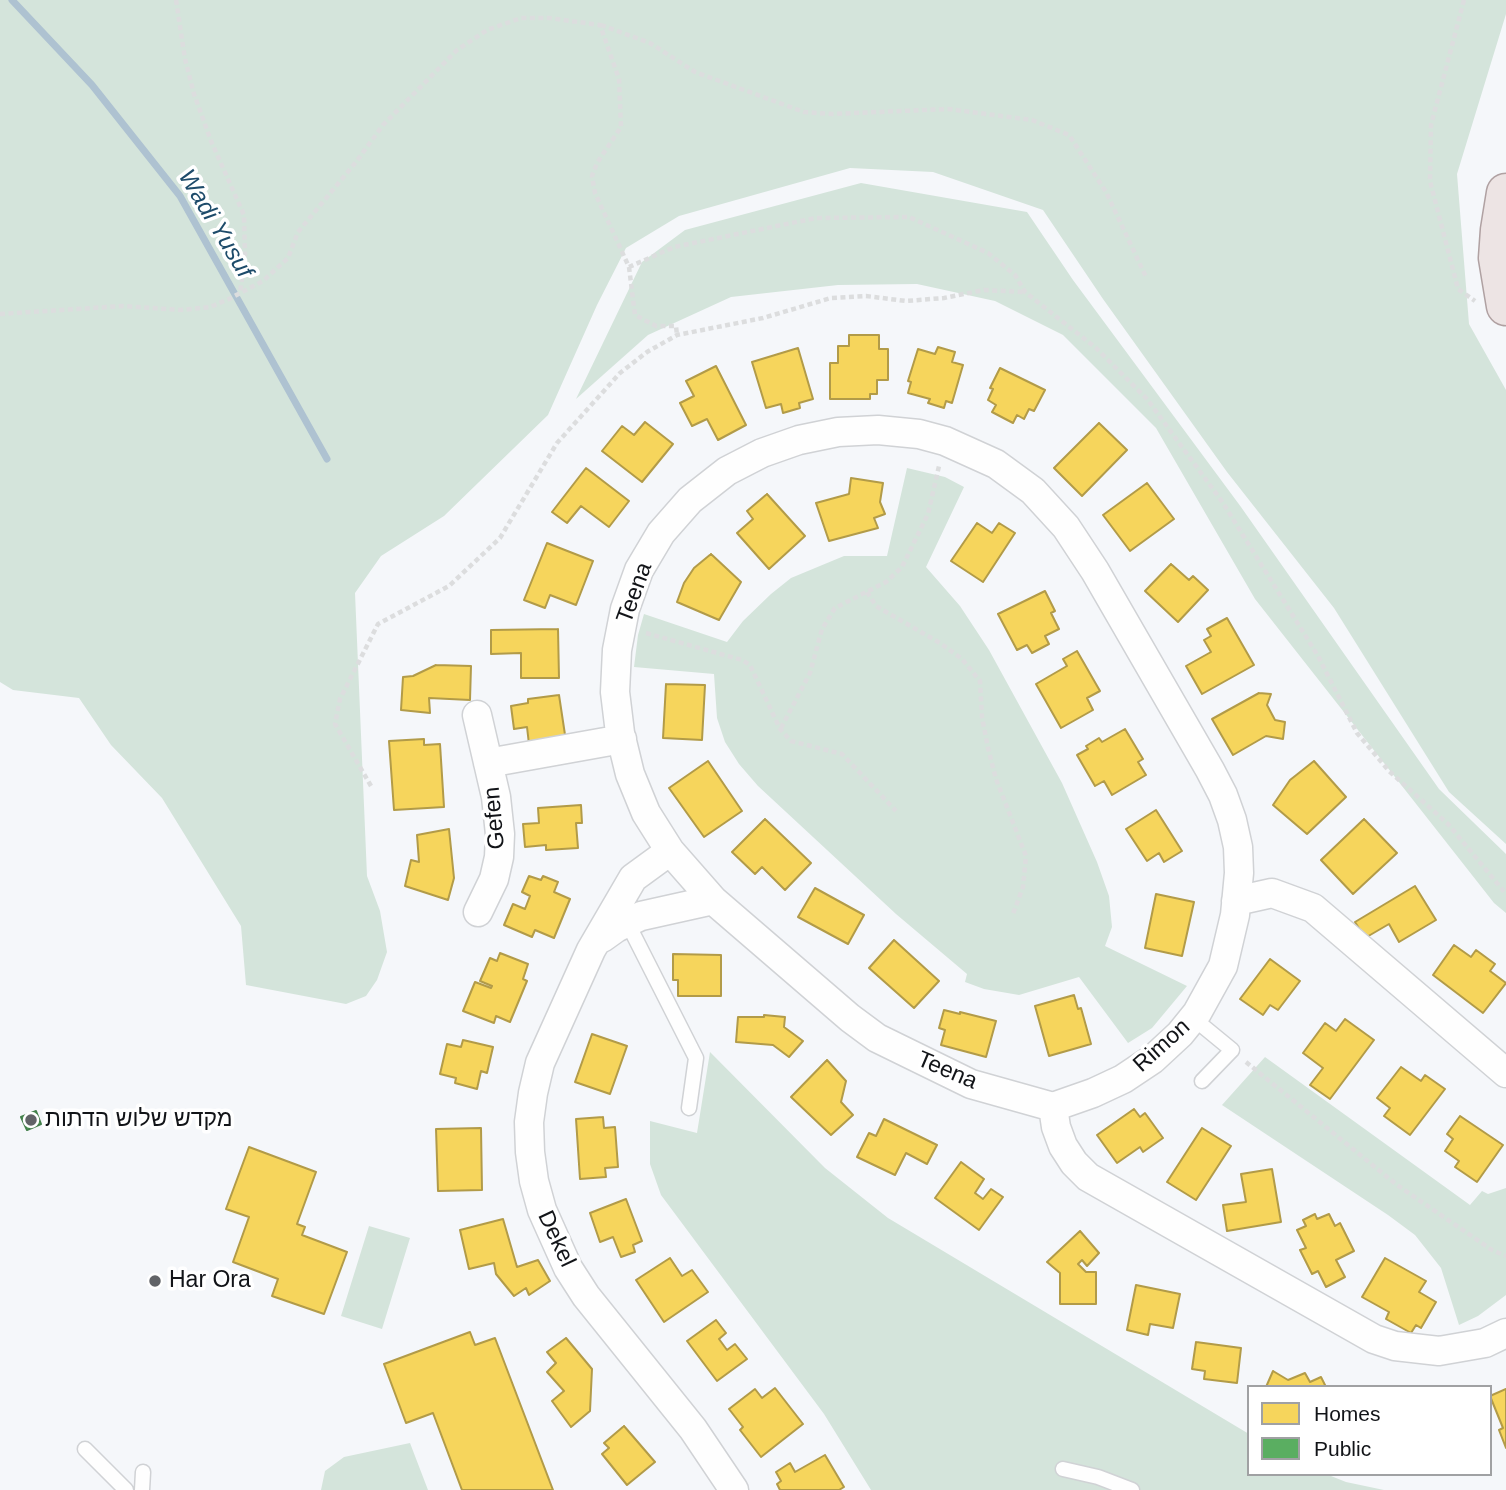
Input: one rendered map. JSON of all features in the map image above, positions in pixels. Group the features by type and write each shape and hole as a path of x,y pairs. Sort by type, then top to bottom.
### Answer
{"main road":[{"path":"1492,305 1506,193"}],"street":[{"name":"Teena","path":"1053,1107 971,1084 877,1038 713,900 670,851 646,813 631,774 622,739 615,692 617,650 625,609 639,570 661,533 690,500 727,471 762,453 838,432 878,430 919,434 945,441 996,464 1032,491 1066,527 1095,571 1223,794 1238,846 1236,901"},
{"name":"Gefen","path":"477,715 498,810 500,846 494,879 478,912"},
{"name":"Gefen","path":"488,763 622,739"},
{"name":"Dekel","path":"670,851 633,878 622,915 593,947 552,1034 535,1083 529,1122 530,1152 534,1181 553,1240 574,1277 608,1324 693,1429 734,1490"},
{"path":"1236,901 1272,893 1313,908 1506,1073"},
{"path":"622,915 654,913 713,900"},
{"name":"Rimon","path":"1053,1107 1123,1079 1153,1059 1180,1034 1212,990 1223,966 1231,941 1236,901"},
{"path":"1053,1107 1063,1146 1074,1163 1088,1177 1374,1339 1395,1346 1439,1351 1485,1343 1506,1334"}],"lane":[{"path":"622,915 696,1058 688,1108"},
{"path":"1193,1018 1232,1050 1202,1082"},
{"path":"85,1449 126,1490"},
{"path":"1063,1469 1098,1477 1132,1490"},
{"path":"142,1490 143,1472"}],"path":[{"path":"176,0 185,60 194,94 211,141 244,215 246,257 240,293"},
{"path":"1464,0 1431,125 1430,181 1458,289 1492,305"},
{"path":"0,314 123,306 181,310 210,307 263,281 288,258 298,232 383,125 457,50 487,30 521,18 549,18 600,25 650,43 695,72 804,112 832,114 948,109 1032,120 1069,135 1106,192 1146,277"},
{"path":"600,25 619,79 621,127 597,163 592,176 600,205 629,267 635,315 656,326 676,326 677,335"},
{"path":"629,267 674,247 816,218 909,217 988,253 1015,275 1025,292 1096,348 1147,399 1223,503 1318,656 1357,733 1389,771 1448,824 1506,894"},
{"path":"371,786 335,724 340,699 378,624 449,586 500,538 557,443 620,373 646,352 677,335 763,318 831,298 866,296 906,301 944,298 984,290 1025,292"},
{"path":"780,729 810,673 822,629 835,608 887,582 902,567 928,514 945,441"},
{"path":"867,592 876,606 962,659 980,681 982,718 996,779 1026,856 1023,887 1013,914"},
{"path":"622,626 742,660 750,665 780,729 791,741 842,754 896,811"},
{"path":"1232,1050 1397,1185 1492,1250 1506,1256"}],"shaded area":[{"path":"0,0 1506,0 1506,14 1457,174 1469,324 1506,390 1506,844 1449,792 1334,608 1227,472 1043,210 933,172 850,168 679,216 626,248 597,305 548,415 444,516 381,556 355,593 367,876 380,911 387,952 377,980 366,996 346,1004 246,985 241,926 162,798 111,745 79,698 13,690 0,682"},
{"path":"861,183 1027,212 1073,280 1241,507 1439,789 1506,854 1506,913 1494,903 1255,599 1156,428 1063,335 995,301 917,284 838,285 731,297 648,335 576,399 642,262 685,230"},
{"path":"907,468 945,477 964,487 926,567 960,606 989,650 1062,783 1109,896 1112,927 1105,946 1187,986 1152,1028 1128,1043 1079,977 1019,995 984,989 965,982 967,974 896,914 758,786 739,764 725,742 717,718 714,674 634,667 644,614 727,642 743,621 791,578 844,556 887,556"},
{"path":"710,1052 825,1168 888,1218 1247,1433 1247,1476 1331,1476 1384,1490 871,1490 824,1414 661,1195 650,1164 650,1121 697,1133"},
{"path":"1265,1057 1470,1205 1482,1191 1488,1194 1506,1188 1506,1295 1478,1316 1459,1325 1441,1268 1415,1235 1222,1105"},
{"path":"369,1226 410,1238 382,1329 341,1316"},
{"path":"410,1443 428,1490 321,1490 325,1471 344,1457"}],"building: Homes":[{"path":"849,335 879,335 879,349 888,349 888,380 877,380 877,394 870,394 870,399 830,399 830,363 838,363 838,346 849,346"},
{"path":"938,347 955,352 952,362 963,365 952,403 946,401 944,408 928,403 930,399 908,393 911,382 908,381 918,349 935,354"},
{"path":"798,348 813,399 799,403 800,408 783,413 781,404 766,408 752,362"},
{"path":"716,366 746,425 718,440 707,419 692,426 680,403 694,396 686,381"},
{"path":"1000,368 1045,390 1034,411 1029,409 1024,419 1017,415 1013,423 992,412 996,405 988,400 993,389 990,388"},
{"path":"645,422 673,444 642,482 602,451 622,426 634,435"},
{"path":"1099,423 1127,450 1082,496 1054,468"},
{"path":"586,468 629,501 609,527 581,506 567,523 552,512"},
{"path":"851,478 883,483 880,502 885,514 874,518 878,528 829,541 816,503 849,494"},
{"path":"1147,483 1174,519 1130,551 1103,515"},
{"path":"767,494 805,536 769,569 737,533 753,519 747,511"},
{"path":"977,523 992,533 999,523 1015,533 983,582 951,561"},
{"path":"547,543 593,561 576,605 550,595 545,608 524,600"},
{"path":"711,554 741,582 719,620 677,602 684,583 694,568"},
{"path":"1171,564 1189,580 1193,576 1208,590 1178,622 1145,591"},
{"path":"1045,591 1055,611 1051,613 1059,629 1045,636 1049,644 1032,653 1027,645 1017,650 998,614"},
{"path":"1227,618 1254,665 1202,694 1186,666 1211,652 1204,640 1211,636 1207,629"},
{"path":"558,629 559,678 521,678 521,653 491,654 491,630"},
{"path":"1077,651 1100,691 1087,698 1093,710 1061,728 1036,684 1067,666 1063,659"},
{"path":"436,665 471,666 470,700 429,698 430,713 401,710 403,677 413,676"},
{"path":"666,684 705,685 702,740 663,738"},
{"path":"1259,693 1271,694 1267,705 1275,720 1285,722 1283,739 1266,736 1233,755 1212,719"},
{"path":"559,695 567,748 530,753 527,727 514,729 511,706 528,703 528,699"},
{"path":"1125,729 1143,759 1138,762 1146,775 1112,795 1104,781 1095,786 1077,755 1099,738 1102,742"},
{"path":"424,739 424,745 440,744 444,807 394,810 389,741"},
{"path":"708,761 742,811 704,837 669,788"},
{"path":"1314,761 1346,797 1307,834 1273,805 1290,780"},
{"path":"581,805 582,823 576,823 578,848 546,850 546,845 525,847 523,824 539,823 538,808"},
{"path":"1156,810 1182,851 1164,862 1159,853 1147,861 1126,829"},
{"path":"765,819 811,863 785,890 762,867 755,874 732,852"},
{"path":"1364,819 1397,853 1353,894 1321,860"},
{"path":"449,829 454,878 448,900 405,886 411,860 419,862 417,835"},
{"path":"529,876 541,880 543,876 558,882 554,892 570,899 554,938 535,930 532,937 504,925 513,904 525,909 530,896 522,892"},
{"path":"1415,886 1436,920 1399,942 1389,924 1365,938 1355,922"},
{"path":"815,888 864,915 848,944 798,917"},
{"path":"1156,894 1194,902 1182,956 1145,948"},
{"path":"894,940 939,981 914,1008 869,968"},
{"path":"1454,945 1471,957 1476,950 1495,964 1490,971 1506,983 1483,1013 1433,975"},
{"path":"500,953 528,964 523,979 527,981 510,1022 496,1016 494,1023 463,1011 475,982 491,988 492,986 480,981 490,958 497,961"},
{"path":"673,954 721,955 721,996 678,996 678,980 673,980"},
{"path":"1270,959 1300,981 1278,1010 1270,1005 1263,1015 1240,999"},
{"path":"1074,995 1078,1009 1081,1008 1091,1044 1049,1056 1035,1006"},
{"path":"944,1010 996,1021 986,1057 941,1045 945,1030 939,1028"},
{"path":"738,1017 785,1017 784,1027 803,1041 789,1057 773,1045 736,1042"},
{"path":"1345,1019 1374,1040 1330,1099 1310,1085 1323,1068 1303,1053 1325,1023 1336,1031"},
{"path":"592,1034 627,1046 610,1094 575,1082"},
{"path":"463,1040 493,1047 487,1073 481,1071 477,1089 455,1083 456,1078 440,1074 447,1044 461,1047"},
{"path":"827,1060 846,1081 841,1102 853,1115 831,1135 791,1097"},
{"path":"1401,1067 1421,1081 1425,1075 1445,1089 1410,1135 1384,1116 1390,1108 1377,1098"},
{"path":"1134,1109 1140,1117 1145,1113 1163,1138 1143,1152 1140,1147 1117,1163 1097,1135"},
{"path":"1460,1116 1503,1145 1477,1182 1455,1167 1459,1161 1445,1151 1453,1139 1447,1134"},
{"path":"603,1117 604,1128 615,1127 618,1167 605,1168 606,1177 580,1179 576,1119"},
{"path":"884,1119 937,1145 927,1164 906,1153 895,1175 857,1157 869,1133 876,1136"},
{"path":"481,1128 482,1190 438,1191 436,1129"},
{"path":"1202,1128 1231,1146 1196,1200 1167,1182"},
{"path":"249,1147 316,1172 297,1224 305,1227 302,1235 347,1252 324,1314 272,1296 278,1279 233,1262 249,1217 226,1209"},
{"path":"961,1162 984,1179 975,1193 983,1199 991,1189 1003,1197 979,1230 935,1198"},
{"path":"1272,1169 1281,1222 1227,1231 1223,1205 1246,1202 1241,1174"},
{"path":"626,1199 642,1241 633,1245 635,1252 621,1257 613,1237 600,1242 590,1213"},
{"path":"1315,1214 1317,1219 1329,1214 1335,1226 1340,1223 1354,1251 1336,1260 1345,1277 1326,1287 1318,1271 1312,1274 1300,1250 1306,1248 1297,1230 1306,1226 1303,1220"},
{"path":"503,1219 517,1267 538,1260 550,1281 529,1295 526,1288 514,1296 496,1274 494,1263 469,1269 460,1230"},
{"path":"1080,1231 1099,1253 1087,1266 1082,1260 1078,1264 1086,1272 1096,1272 1096,1304 1060,1304 1060,1273 1047,1262"},
{"path":"670,1258 682,1276 692,1270 708,1292 664,1322 636,1280"},
{"path":"1385,1258 1426,1281 1419,1292 1436,1302 1421,1328 1416,1325 1411,1333 1386,1319 1389,1312 1362,1297"},
{"path":"1136,1285 1180,1294 1173,1328 1150,1324 1148,1335 1127,1330"},
{"path":"716,1320 726,1333 719,1339 727,1350 735,1344 747,1359 717,1381 687,1341"},
{"path":"470,1332 475,1345 495,1338 553,1490 462,1490 433,1413 406,1423 384,1364"},
{"path":"566,1338 592,1369 590,1411 571,1427 552,1401 564,1391 547,1372 556,1363 547,1352"},
{"path":"1196,1342 1241,1348 1237,1383 1204,1379 1205,1371 1192,1369"},
{"path":"1273,1371 1288,1380 1305,1373 1310,1382 1321,1377 1325,1385 1267,1385"},
{"path":"775,1388 803,1424 761,1457 740,1430 743,1427 729,1409 755,1389 762,1398"},
{"path":"1506,1389 1506,1448 1499,1430 1503,1428 1492,1395"},
{"path":"624,1426 655,1462 627,1485 602,1454 609,1448 604,1443"},
{"path":"825,1455 844,1487 839,1490 780,1490 777,1484 781,1481 776,1472 790,1463 795,1472"}],"building: Public":[{"name":"מקדש שלוש הדתות","path":"36,1111 41,1124 27,1130 21,1117"}],"waterway":[{"name":"Wadi Yusuf","path":"12,0 92,85 180,196 327,459"}],"place":[{"name":"מקדש שלוש הדתות","path":"31,1120"},
{"name":"Har Ora","path":"155,1281"}]}
